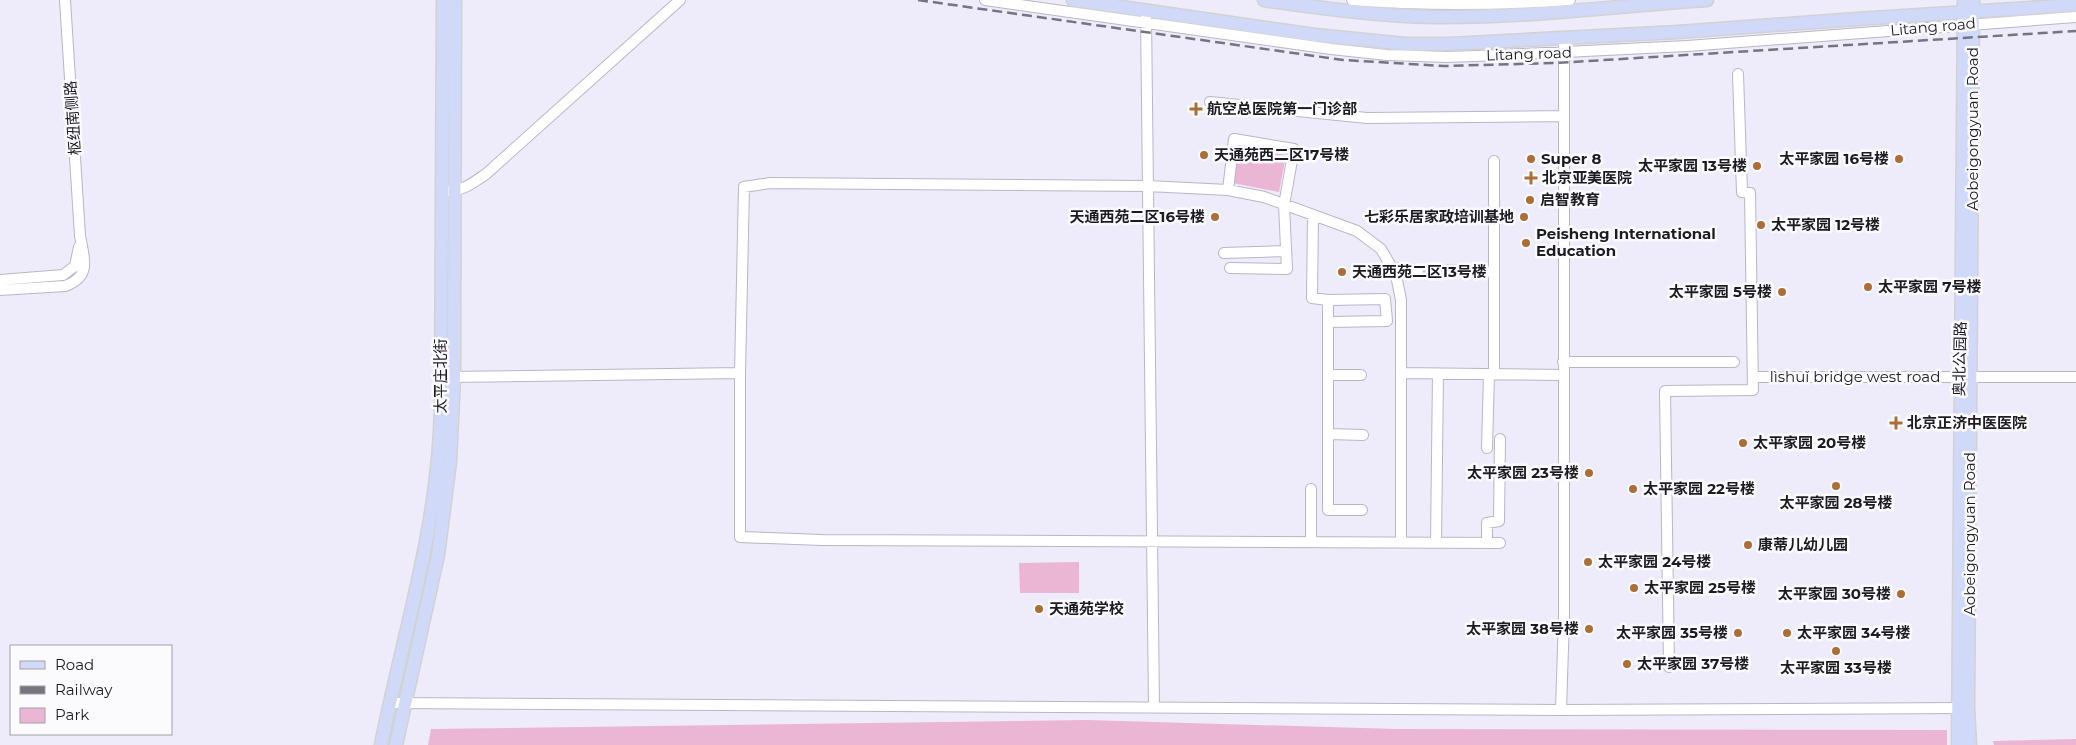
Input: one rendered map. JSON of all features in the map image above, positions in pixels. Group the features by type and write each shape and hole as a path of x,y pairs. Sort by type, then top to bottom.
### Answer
{"main road":[{"name":"太平庄北街","path":"396,745 398,704 432,513 448,377 448,191 443,0"},
{"name":"太平庄北街","path":"448,191 455,0"},
{"name":"Litang road","path":"1073,0 1146,16 1405,44 1564,39 2076,5"},
{"path":"1264,0 1344,11 1434,16 1562,4 1707,0"},
{"name":"Aobeigongyuan Road","path":"1968,11 1962,708 1970,745"},
{"name":"太平庄北街","path":"381,745 398,704"},
{"path":"1958,745 1962,708"}],"street":[{"name":"枢纽南侧路","path":"65,0 80,236"},
{"path":"448,191 471,184 486,174 680,0"},
{"name":"Litang road","path":"985,0 1146,16 1269,42 1387,55 1447,56 1687,46 1968,11 2076,17"},
{"path":"1352,0 1440,5 1562,4 1570,0"},
{"path":"1146,16 1154,707"},
{"path":"1561,710 1564,617 1564,39"},
{"path":"1669,667 1665,391 1753,390 1750,193 1742,192 1738,74"},
{"path":"1210,102 1367,118 1563,116"},
{"path":"1228,190 1234,139 1294,149 1284,204 1286,269 1230,268"},
{"path":"1487,448 1491,373 1494,162"},
{"path":"1401,543 1401,300 1396,274 1381,249 1357,231 1264,197 1228,190 1148,186 770,183 744,187 740,373 740,537 822,540 1152,541 1401,543 1500,543"},
{"path":"1313,216 1312,298 1328,300 1385,299 1387,321 1329,322"},
{"path":"0,280 63,275 75,266 80,236"},
{"path":"0,290 65,286 75,283 82,276 84,264 80,236"},
{"path":"1224,253 1286,251"},
{"path":"1392,268 1418,270"},
{"path":"1448,270 1493,272"},
{"path":"1328,300 1328,510 1362,510"},
{"path":"1563,362 1734,362"},
{"path":"448,377 740,373"},
{"path":"1401,373 1563,375"},
{"path":"1436,543 1438,374"},
{"path":"1329,375 1361,375"},
{"name":"lìshuǐ bridge west road","path":"1754,377 2076,377"},
{"path":"1329,434 1364,435"},
{"path":"1487,543 1486,523 1499,521 1500,439"},
{"path":"1311,489 1311,542"},
{"path":"398,704 1561,710 1962,708"}],"green space":[{"path":"1240,146 1286,155 1279,192 1233,183"},
{"path":"1079,562 1079,593 1020,593 1019,563"},
{"path":"1086,720 1396,729 1947,730 1947,745 428,745 431,729"},
{"path":"2076,739 2076,745 1994,745 1993,741"}],"tunnel":[{"path":"1418,270 1447,270"}],"railway":[{"path":"918,0 1343,60 1444,66 1556,63 2076,31"}],"place":[{"name":"航空总医院第一门诊部","path":"1196,109"},
{"name":"天通苑西二区17号楼","path":"1204,155"},
{"name":"Super 8","path":"1531,159"},
{"name":"太平家园 16号楼","path":"1899,159"},
{"name":"太平家园 13号楼","path":"1757,166"},
{"name":"北京亚美医院","path":"1531,178"},
{"name":"启智教育","path":"1530,200"},
{"name":"天通西苑二区16号楼","path":"1215,217"},
{"name":"七彩乐居家政培训基地","path":"1524,217"},
{"name":"太平家园 12号楼","path":"1761,225"},
{"name":"Peisheng International Education","path":"1526,243"},
{"name":"天通西苑二区13号楼","path":"1342,272"},
{"name":"太平家园 7号楼","path":"1868,287"},
{"name":"太平家园 5号楼","path":"1782,292"},
{"name":"北京正济中医医院","path":"1896,423"},
{"name":"太平家园 20号楼","path":"1743,443"},
{"name":"太平家园 23号楼","path":"1589,473"},
{"name":"太平家园 28号楼","path":"1836,486"},
{"name":"太平家园 22号楼","path":"1633,489"},
{"name":"康蒂儿幼儿园","path":"1748,545"},
{"name":"太平家园 24号楼","path":"1588,562"},
{"name":"太平家园 25号楼","path":"1634,588"},
{"name":"太平家园 30号楼","path":"1901,594"},
{"name":"天通苑学校","path":"1039,609"},
{"name":"太平家园 38号楼","path":"1589,629"},
{"name":"太平家园 35号楼","path":"1738,633"},
{"name":"太平家园 34号楼","path":"1787,633"},
{"name":"太平家园 33号楼","path":"1836,651"},
{"name":"太平家园 37号楼","path":"1627,664"}]}
